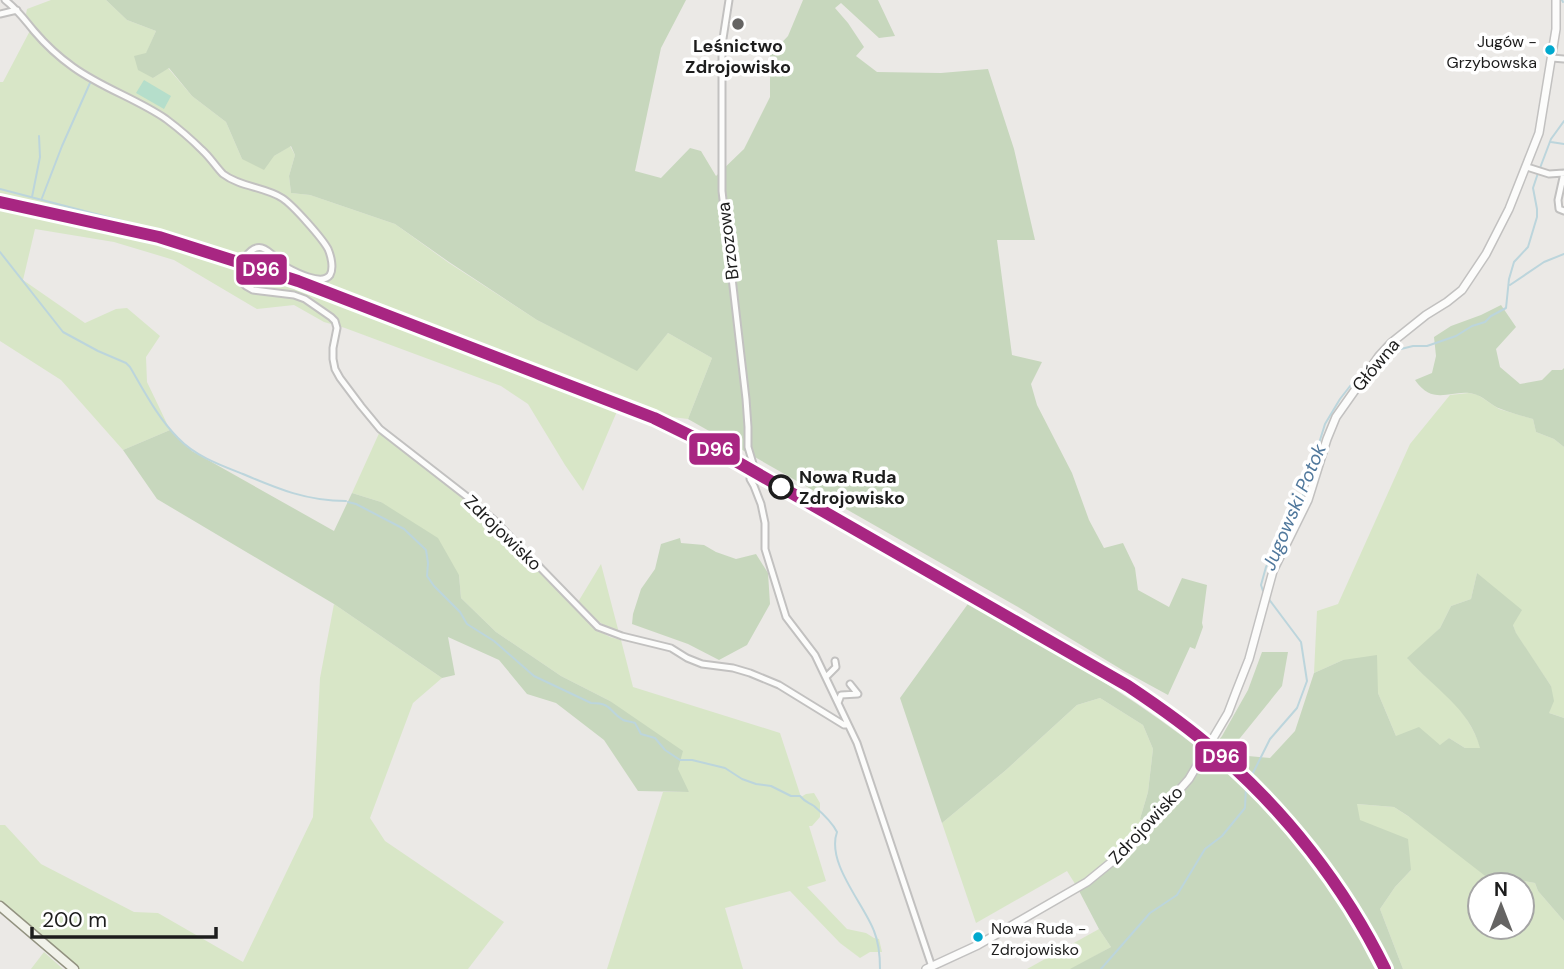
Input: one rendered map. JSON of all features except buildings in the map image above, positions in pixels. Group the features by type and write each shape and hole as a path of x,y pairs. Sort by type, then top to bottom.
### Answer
{"main road":[{"path":"0,906 74,969"}],"street":[{"path":"5,0 72,66 165,119 232,179 285,199 328,249 332,267 331,274 317,280 287,267 263,248 251,251 244,259"},
{"name":"Brzozowa","path":"729,0 722,45 722,191 746,399 748,447 754,467 750,479"},
{"name":"Główna","path":"1228,713 1249,659 1273,570 1308,500 1331,428 1345,403 1391,343 1461,290 1486,254 1531,168 1552,58 1556,0"},
{"path":"0,14 18,10"},
{"path":"1552,58 1564,59"},
{"path":"1531,168 1544,173 1564,173 1558,200 1559,209 1564,211"},
{"name":"Zdrojowisko","path":"240,268 240,280 253,290 305,299 331,317 337,328 333,348 335,369 374,422 495,521 598,626 622,636 671,648 702,664 750,673 779,685 846,725"},
{"name":"Zdrojowisko","path":"750,479 761,504 765,523 765,549 786,617 815,655 862,756 929,968 978,945 1087,881 1119,856 1189,779 1228,713"},
{"path":"826,677 836,667 835,661"},
{"path":"838,703 841,695 858,694 849,684"}],"green space":[{"path":"51,0 106,0 127,20 156,31 146,54 153,78 168,68 192,96 226,122 242,159 274,156 290,146 295,155 289,176 291,193 310,195 395,224 537,320 637,370 668,333 712,358 688,419 656,415 356,299 240,258 159,234 0,198 0,82 3,82 33,25 26,14 27,9"},
{"path":"106,0 686,0 661,48 635,171 661,178 690,148 701,151 716,176 744,149 770,97 770,55 788,36 803,0 878,0 895,36 879,38 841,3 835,8 864,47 856,56 877,72 941,73 988,69 1014,149 1035,240 997,240 1012,355 1042,362 1031,384 1037,405 1072,473 1089,520 1104,548 1123,543 1135,568 1138,590 1169,607 1182,578 1207,585 1203,627 1195,649 1190,647 1168,695 688,419 712,358 668,333 637,371 537,320 395,224 310,195 291,193 289,176 295,155 291,146 274,156 264,170 242,159 226,122 192,96 169,68 153,78 138,70 134,56 146,53 156,31 127,20"},
{"path":"144,80 171,96 164,109 136,93"},
{"path":"0,205 101,226 254,270 411,327 618,409 583,491 528,404 501,386 324,322 294,305 257,309 174,260 114,242 35,229 23,280 85,323 116,309 127,308 160,336 146,357 147,382 170,430 123,450 61,380 0,341"},
{"path":"1501,305 1516,327 1496,349 1500,367 1520,384 1542,380 1552,370 1564,368 1564,447 1554,439 1536,432 1533,419 1498,408 1477,395 1430,393 1422,389 1415,380 1432,373 1436,356 1434,337 1451,326"},
{"path":"1450,395 1478,395 1499,409 1533,419 1536,432 1554,439 1564,447 1564,718 1549,713 1551,686 1477,573 1471,599 1451,606 1440,628 1408,659 1461,711 1481,748 1465,748 1449,738 1441,745 1396,736 1378,693 1343,660 1314,673 1317,611 1338,604 1410,444"},
{"path":"381,429 495,521 593,628 621,640 633,687 780,733 801,797 814,793 820,803 820,817 809,826 826,881 807,887 847,929 879,939 882,952 870,952 860,958 840,943 790,891 725,908 743,969 607,969 663,792 689,792 610,701 561,676 496,632 461,598 459,575 381,502 352,493"},
{"path":"170,430 192,451 334,531 352,493 381,502 438,538 459,575 461,598 496,632 561,676 610,701 683,751 678,769 689,792 638,791 604,740 556,703 527,694 499,660 448,637 455,675 442,678 334,604 157,499 123,450"},
{"path":"680,538 681,543 704,545 736,559 756,554 768,573 770,604 747,645 719,660 688,644 632,624 641,589 655,569 661,544"},
{"path":"601,564 619,633 597,620 578,602"},
{"path":"1477,573 1522,610 1513,625 1516,633 1551,686 1554,701 1549,713 1564,718 1564,921 1538,891 1536,871 1479,871 1394,807 1357,804 1360,820 1408,839 1411,870 1380,909 1403,969 1070,969 1111,947 1077,887 1113,862 1149,823 1140,819 1148,792 1153,749 1143,725 1100,698 1077,705 1006,770 942,823 900,698 970,601 1090,673 1177,732 1204,753 1198,766 1222,736 1248,690 1262,652 1288,652 1282,686 1236,743 1248,756 1270,758 1295,731 1314,673 1343,660 1377,655 1378,693 1396,736 1419,727 1440,745 1449,738 1465,748 1480,748 1468,721 1450,699 1407,658 1440,628 1451,606 1471,599"},
{"path":"334,604 442,678 413,703 370,818 385,841 504,922 468,969 77,969 0,906 0,825 5,825 41,864 134,912 158,913 243,962 313,817 320,678"},
{"path":"1100,698 1143,725 1153,749 1148,792 1140,819 1150,823 1125,851 1077,887 1067,871 976,923 942,823 1006,770 1077,705"},
{"path":"1356,804 1394,807 1492,871 1466,871 1466,941 1536,941 1536,886 1564,921 1564,969 1403,969 1380,909 1411,870 1359,820"},
{"path":"1099,929 1111,947 1072,969 1027,969"},
{"path":"44,952 63,969 31,969"}],"waterway":[{"path":"42,198 90,83"},
{"name":"Jugowski Potok","path":"1540,168 1551,139 1564,121"},
{"path":"32,197 40,157 39,136"},
{"path":"1551,142 1564,144"},
{"name":"Jugowski Potok","path":"1367,380 1397,350 1427,346 1456,336 1506,308 1514,262 1528,247 1537,217 1533,188 1538,173"},
{"path":"0,189 138,225 219,251"},
{"path":"0,252 63,332 130,367 164,422 192,450 281,489 318,499 346,501"},
{"path":"1510,285 1544,262 1564,254"},
{"name":"Jugowski Potok","path":"1263,591 1261,585 1266,567 1302,498 1325,424 1340,399 1354,381 1358,380"},
{"path":"348,502 404,529 426,550 427,576 460,612 467,624 494,641 534,676 591,703 607,706 618,717 635,723 641,734 655,738 665,750 680,760 692,760 725,768 742,779 771,786 791,796 800,796 814,806 837,832 835,844 841,870 874,931 880,969"},
{"name":"Jugowski Potok","path":"1101,969 1150,913 1177,895 1205,849 1222,836 1245,808 1246,787 1270,739 1297,708 1307,681 1301,642 1268,598"}],"transit line":[{"name":"D96","path":"0,202 159,237 298,281 654,418 699,440 1128,686 1183,724 1240,773 1311,851 1351,908 1385,969"}],"place":[{"name":"Leśnictwo Zdrojowisko","path":"738,24"},
{"name":"Jugów - Grzybowska","path":"1550,50"},
{"name":"Nowa Ruda Zdrojowisko","path":"781,487"},
{"name":"Nowa Ruda - Zdrojowisko","path":"978,937"}]}
